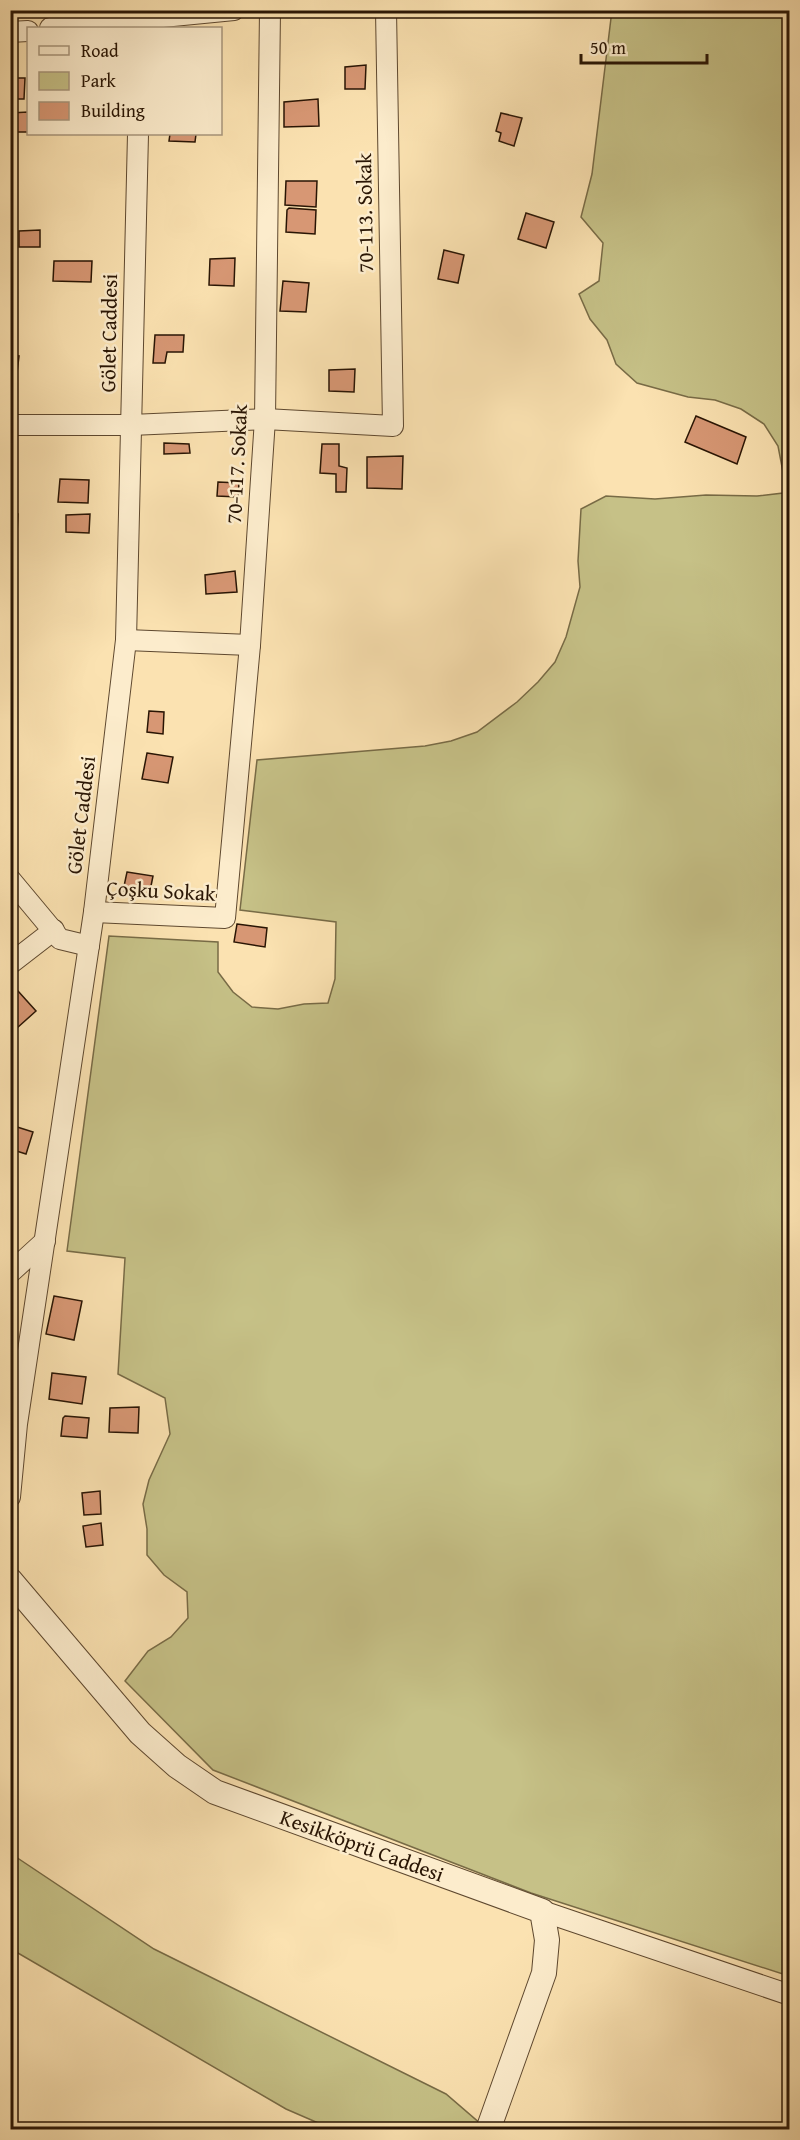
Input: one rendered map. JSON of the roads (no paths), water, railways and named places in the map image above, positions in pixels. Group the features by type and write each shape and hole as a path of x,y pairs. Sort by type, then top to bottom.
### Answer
{"street":[{"path":"60,27 234,10"},
{"name":"70-117. Sokak","path":"225,918 250,645 265,418 270,10"},
{"name":"70-113. Sokak","path":"265,418 393,426 386,10"},
{"path":"10,32 27,31"},
{"name":"Gölet Caddesi","path":"10,1497 13,1417 45,1241 94,912 126,640 138,135"},
{"path":"10,425 131,425 265,418"},
{"path":"126,640 250,645"},
{"path":"10,879 60,939 89,946"},
{"name":"Çoşku Sokak","path":"94,912 225,918"},
{"path":"10,964 54,930"},
{"path":"10,1273 45,1241"},
{"name":"Kesikköprü Caddesi","path":"10,1580 140,1733 177,1766 215,1792 542,1911 789,1995"},
{"path":"488,2130 544,1973 547,1940 542,1911"}]}
